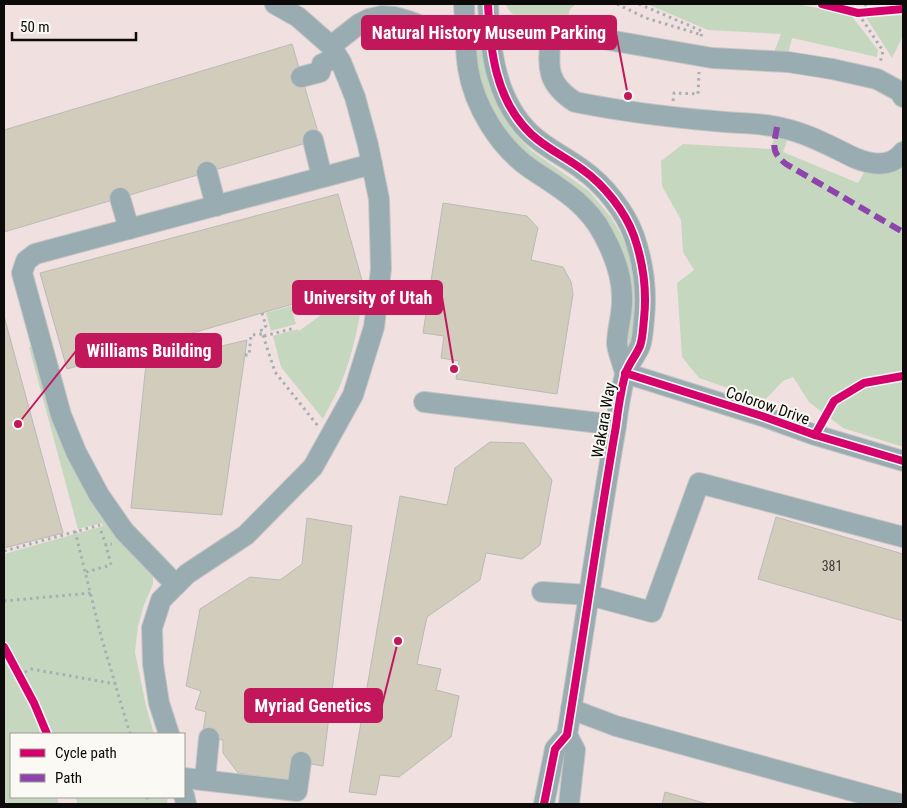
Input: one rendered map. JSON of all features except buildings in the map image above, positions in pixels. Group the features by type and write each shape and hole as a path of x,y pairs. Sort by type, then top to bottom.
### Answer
{"street":[{"path":"169,733 159,704 153,664 152,628 161,600 186,574 246,534 313,467 353,394 374,327 382,269 379,199 355,97 330,56 298,17 275,4"},
{"name":"Wakara Way","path":"464,4 468,68 481,109 489,124 513,154 579,203 602,231 609,245 620,280 623,300 617,344 626,373"},
{"name":"Wakara Way","path":"488,4 496,72 508,103 516,116 536,138 557,154 585,171 599,183 626,218 634,234 643,271 645,295 640,346 626,373 616,425 567,735 555,749 544,804"},
{"path":"300,71 316,61 330,56 359,24 382,16 395,17 441,33 466,33 507,29 551,30 712,58 788,62 877,78 899,91 903,98"},
{"path":"551,30 549,62 551,75 555,86 575,102 671,117 783,128 798,132 864,162 878,165 890,162 903,152"},
{"path":"312,140 322,177"},
{"path":"176,585 124,531 99,495 76,452 61,415 22,273 26,261 35,254 372,164"},
{"path":"207,172 216,206"},
{"path":"120,198 129,229"},
{"name":"Colorow Drive","path":"626,373 816,435 903,461"},
{"path":"424,402 616,425"},
{"path":"542,592 589,595 652,612 699,483 903,537"},
{"path":"571,709 616,726 900,804"},
{"name":"Wakara Way","path":"567,735 575,750 569,804"},
{"path":"205,780 209,738"},
{"path":"185,778 297,791 301,762"}],"path":[{"path":"616,4 646,18 702,33 639,4"},
{"path":"866,4 858,13 880,46"},
{"path":"684,93 698,94 699,69"},
{"path":"262,313 266,326 261,329 274,372 322,430"},
{"path":"245,355 249,355 251,335 263,335 295,328"},
{"path":"4,551 100,525 111,566 86,572"},
{"path":"75,532 130,733"},
{"path":"106,545 118,543"},
{"path":"4,601 91,593"},
{"path":"19,675 31,669 116,684"}],"shaded area":[{"path":"4,4 903,4 903,804 4,804"}],"green space":[{"path":"505,4 576,4 570,9 567,22 517,18"},
{"path":"647,4 797,4 850,14 878,50 877,57 792,38 788,54 774,52 781,34 708,30"},
{"path":"903,15 903,36 892,58 866,17"},
{"path":"475,41 481,45 489,86 499,109 512,129 532,151 589,191 611,217 626,243 637,279 634,344 629,348 626,347 622,264 486,108 473,43"},
{"path":"774,136 786,139 783,152 858,183 865,171 885,173 903,164 903,447 843,428 809,402 793,377 783,381 764,401 699,378 682,357 677,283 694,270 683,252 681,220 662,186 661,161 683,144 771,149"},
{"path":"365,287 348,364 339,388 323,419 281,367 273,336 298,329 299,331 350,294 350,291"},
{"path":"291,306 296,324 271,331 266,313"},
{"path":"33,346 94,504 116,538 153,576 153,584 138,626 135,652 154,733 53,733 44,713 4,641 4,554 103,526 102,523 78,529 29,347"},
{"path":"4,659 37,721 40,733 10,733 10,798 57,798 59,804 4,804"},
{"path":"75,798 168,798 167,804 78,804"}],"marked path":[{"path":"777,127 774,148 777,155 786,164 903,232"}],"cycle path":[{"path":"488,4 493,56 502,90 509,106 531,134 591,176 613,199 625,217 634,236 640,256 645,287 642,340 626,371 621,394 567,735 555,749 544,804"},
{"path":"822,4 858,13 903,9"},
{"path":"625,373 762,416 815,435 903,461"},
{"path":"815,435 834,401 864,383 903,376"},
{"path":"4,647 34,703 47,733"}],"place":[{"name":"Natural History Museum Parking","path":"628,96"},
{"name":"University of Utah","path":"454,369"},
{"name":"Williams Building","path":"18,424"},
{"name":"Myriad Genetics","path":"398,641"}]}
